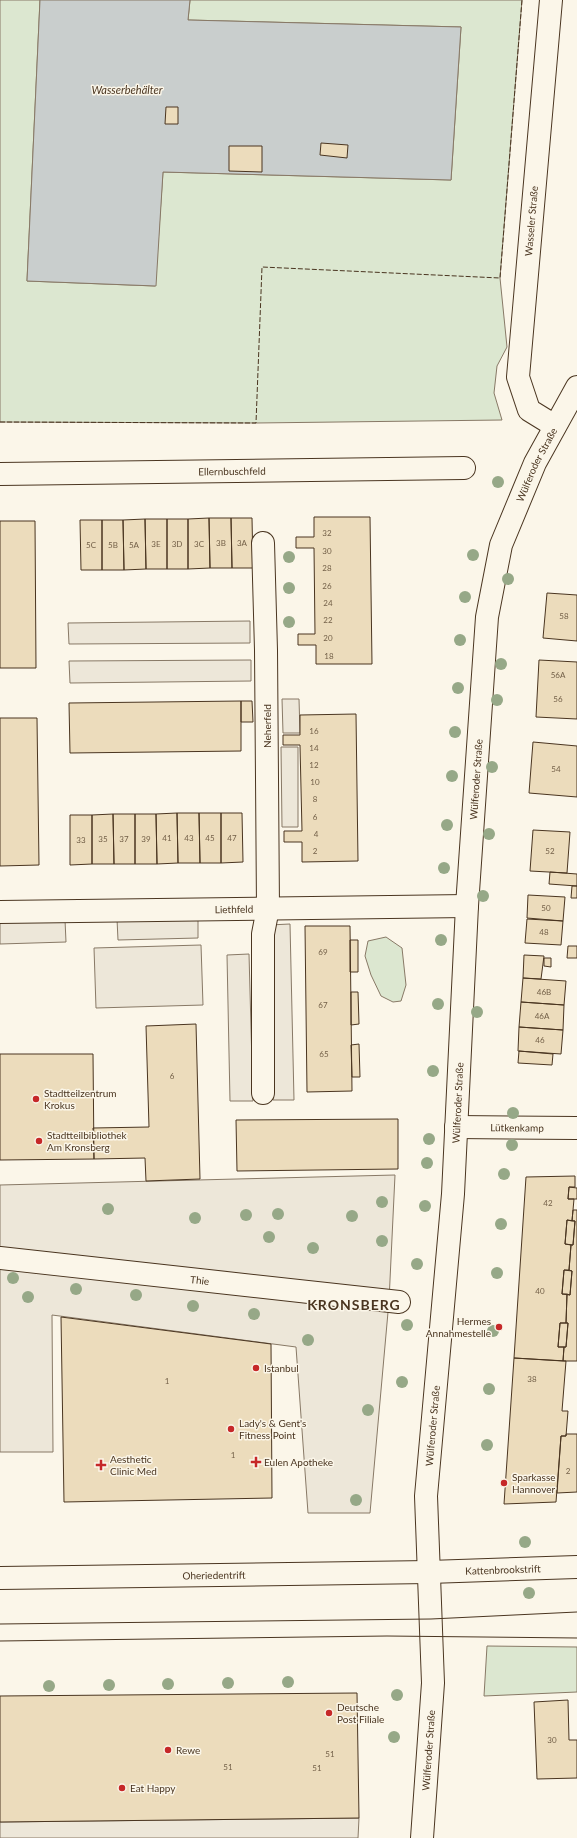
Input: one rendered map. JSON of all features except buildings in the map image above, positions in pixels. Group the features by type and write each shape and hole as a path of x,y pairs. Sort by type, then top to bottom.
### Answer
{"street":[{"name":"Wasseler Straße","path":"551,0 518,377 529,410 555,426"},
{"name":"Wülferoder Straße","path":"422,1838 433,1683 426,1496 453,1194 467,906 487,617 501,545 535,463 577,387"},
{"name":"Ellernbuschfeld","path":"0,474 464,468"},
{"name":"Neherfeld","path":"263,1093 263,934 268,908 264,544"},
{"name":"Liethfeld","path":"0,912 467,906"},
{"name":"Lütkenkamp","path":"456,1127 577,1128"},
{"name":"Thie","path":"0,1258 399,1302"},
{"name":"Kattenbrookstrift","path":"429,1572 577,1567"},
{"name":"Oheriedentrift","path":"0,1578 429,1572"}],"green space":[{"path":"0,0 40,0 27,281 155,286 163,172 451,180 461,27 188,20 190,0 522,0 500,278 507,347 497,366 494,393 502,420 256,423 0,422"},
{"path":"386,937 402,948 406,985 401,1001 393,1002 381,996 371,975 365,956 368,941"},
{"path":"487,1646 577,1647 577,1692 484,1696"}],"shaded area":[{"path":"250,621 250,643 69,644 68,623"},
{"path":"251,660 251,681 70,683 69,661"},
{"path":"282,699 299,699 300,733 283,733"},
{"path":"281,747 298,747 298,827 282,827"},
{"path":"198,917 198,938 118,940 117,919"},
{"path":"65,920 66,942 0,944 0,921"},
{"path":"290,924 294,1100 273,1100 269,925"},
{"path":"201,945 203,1005 96,1008 94,948"},
{"path":"249,954 253,1101 230,1101 227,955"},
{"path":"395,1175 389,1301 370,1513 308,1513 296,1347 52,1315 53,1452 0,1452 0,1185"},
{"path":"359,1818 358,1838 0,1838 0,1822"}],"water":[{"name":"Wasserbehälter","path":"40,0 190,0 188,20 461,27 451,180 163,172 156,286 27,281"}],"tram line":[{"path":"0,1624 431,1619 577,1612"},
{"path":"0,1641 387,1636 577,1638"}],"fence":[{"path":"0,422 256,423 262,267 500,278 522,0"}],"place":[{"name":"Stadtteilzentrum Krokus","path":"36,1099"},
{"name":"Stadtteilbibliothek Am Kronsberg","path":"39,1141"},
{"name":"Hermes Annahmestelle","path":"499,1327"},
{"name":"Istanbul","path":"256,1368"},
{"name":"Lady's & Gent's Fitness Point","path":"231,1429"},
{"name":"Eulen Apotheke","path":"256,1462"},
{"name":"Aesthetic Clinic Med","path":"101,1465"},
{"name":"Sparkasse Hannover","path":"504,1483"},
{"name":"Deutsche Post Filiale","path":"329,1713"},
{"name":"Rewe","path":"168,1750"},
{"name":"Eat Happy","path":"122,1788"}],"district":[{"name":"KRONSBERG","path":"354,1305"}]}
